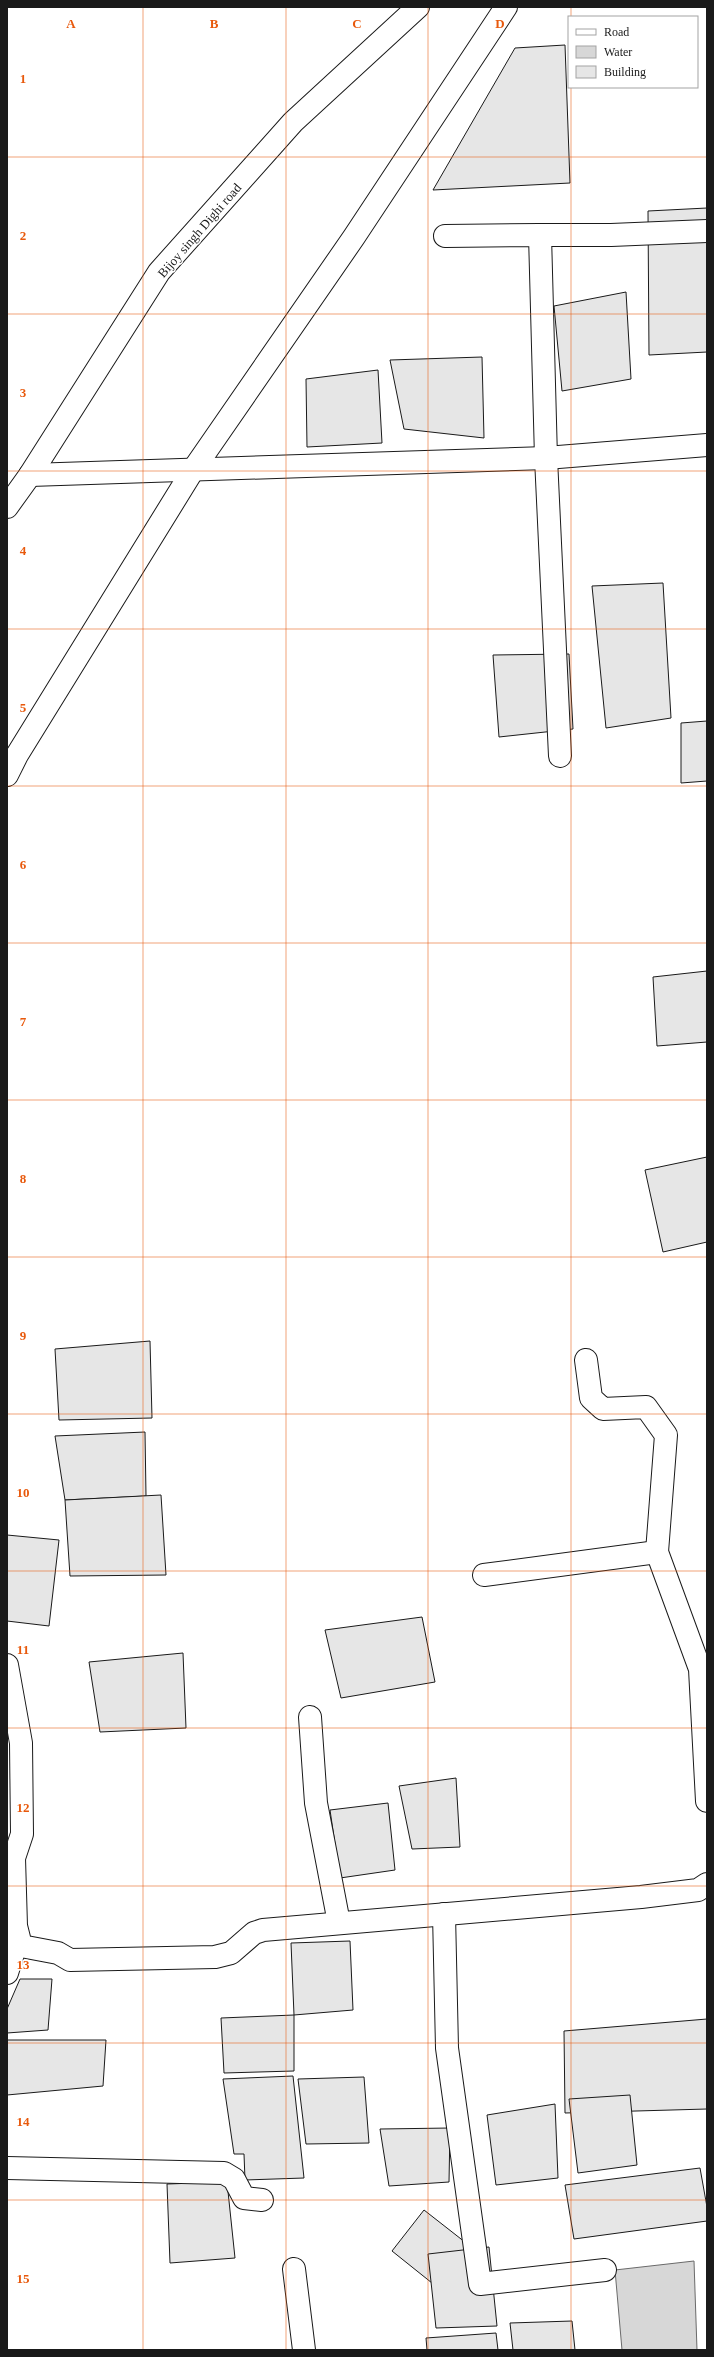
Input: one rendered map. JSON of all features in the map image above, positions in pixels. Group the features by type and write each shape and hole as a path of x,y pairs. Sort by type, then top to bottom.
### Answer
{"street":[{"name":"Bijoy singh Dighi road","path":"7,507 30,475 160,272 293,122 418,7"},
{"path":"7,775 12,751 192,470 354,237 506,7"},
{"path":"445,236 611,235 707,231"},
{"path":"540,235 546,458 560,756"},
{"path":"30,475 546,458 707,445"},
{"path":"586,1360 591,1398 603,1409 646,1407 666,1436 657,1552 700,1669 707,1800"},
{"path":"484,1575 657,1552"},
{"path":"7,1665 21,1743 22,1834 14,1858 18,1938 21,1946 58,1953 70,1960 215,1957 231,1953 254,1933 263,1930 339,1922 641,1897 698,1890 707,1884"},
{"path":"310,1716 316,1803 339,1922"},
{"path":"444,1914 447,2048 480,2284 605,2270"},
{"path":"7,1973 18,1938"},
{"path":"7,2168 224,2173 234,2178 244,2198 262,2200"},
{"path":"294,2269 304,2350"}],"water":[{"path":"694,2261 697,2350 622,2350 615,2270"}],"building":[{"path":"565,45 570,183 433,190 515,48"},
{"path":"707,208 707,352 649,355 648,211"},
{"path":"626,292 631,379 562,391 554,306"},
{"path":"482,357 484,438 404,429 390,360"},
{"path":"378,370 382,443 307,447 306,379"},
{"path":"663,583 671,718 606,728 592,586"},
{"path":"569,654 573,729 499,737 493,655"},
{"path":"707,721 707,781 681,783 681,723"},
{"path":"707,971 707,1042 657,1046 653,977"},
{"path":"707,1157 707,1242 663,1252 645,1170"},
{"path":"150,1341 152,1418 59,1420 55,1349"},
{"path":"145,1432 146,1496 65,1500 55,1436"},
{"path":"161,1495 166,1575 70,1576 65,1500"},
{"path":"7,1535 59,1540 49,1626 7,1621"},
{"path":"422,1617 435,1682 341,1698 325,1630"},
{"path":"183,1653 186,1728 100,1732 89,1662"},
{"path":"456,1778 460,1847 412,1849 399,1786"},
{"path":"388,1803 395,1870 340,1878 330,1810"},
{"path":"350,1941 353,2010 294,2015 291,1943"},
{"path":"20,1979 52,1979 48,2030 7,2033 7,2009"},
{"path":"294,2015 294,2071 224,2073 221,2018"},
{"path":"707,2019 707,2109 565,2113 564,2031"},
{"path":"7,2040 106,2040 103,2086 7,2095"},
{"path":"293,2076 304,2178 245,2180 244,2154 234,2154 223,2079"},
{"path":"364,2077 369,2143 306,2144 298,2079"},
{"path":"630,2095 637,2165 578,2173 569,2099"},
{"path":"555,2104 558,2178 496,2185 487,2115"},
{"path":"450,2128 449,2182 389,2186 380,2129"},
{"path":"700,2168 707,2207 707,2221 574,2239 565,2185"},
{"path":"227,2182 235,2258 170,2263 167,2184"},
{"path":"424,2210 470,2246 437,2287 392,2251"},
{"path":"489,2247 497,2326 436,2328 428,2254"},
{"path":"572,2321 575,2350 513,2350 510,2323"},
{"path":"496,2333 498,2350 427,2350 426,2338"}]}
